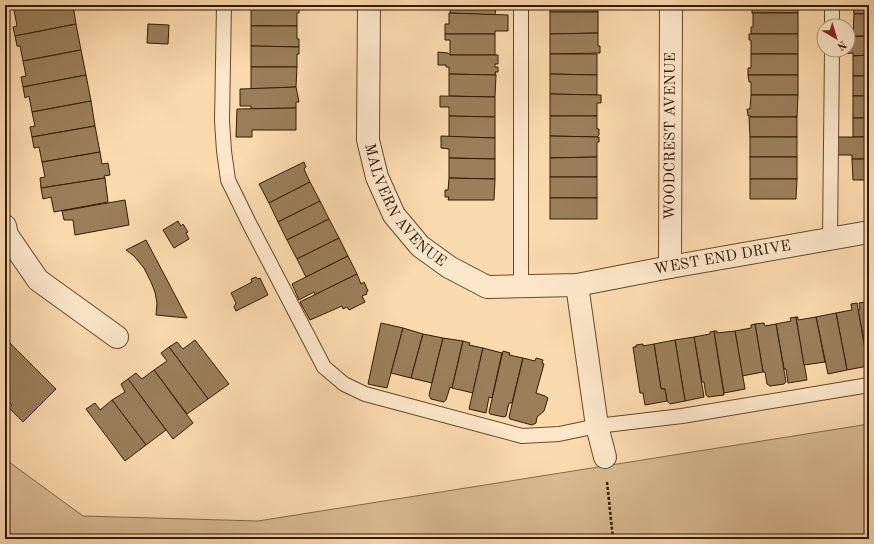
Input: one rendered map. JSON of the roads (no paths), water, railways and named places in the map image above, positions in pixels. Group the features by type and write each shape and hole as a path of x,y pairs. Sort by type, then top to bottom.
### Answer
{"street":[{"name":"MALVERN AVENUE","path":"369,5 368,140 377,177 394,215 420,246 449,268 487,287 577,285"},
{"name":"WOODCREST AVENUE","path":"670,267 671,5"},
{"path":"5,226 6,234 38,280 117,337"},
{"name":"WEST END DRIVE","path":"577,285 869,232"},
{"path":"577,285 597,426 605,458"}],"lane":[{"path":"224,5 222,122 228,180 324,367 344,384 365,394 522,436 558,434 597,426 682,416 869,385"},
{"path":"521,5 521,286"},
{"path":"832,5 832,18"},
{"path":"830,239 832,58"}]}
